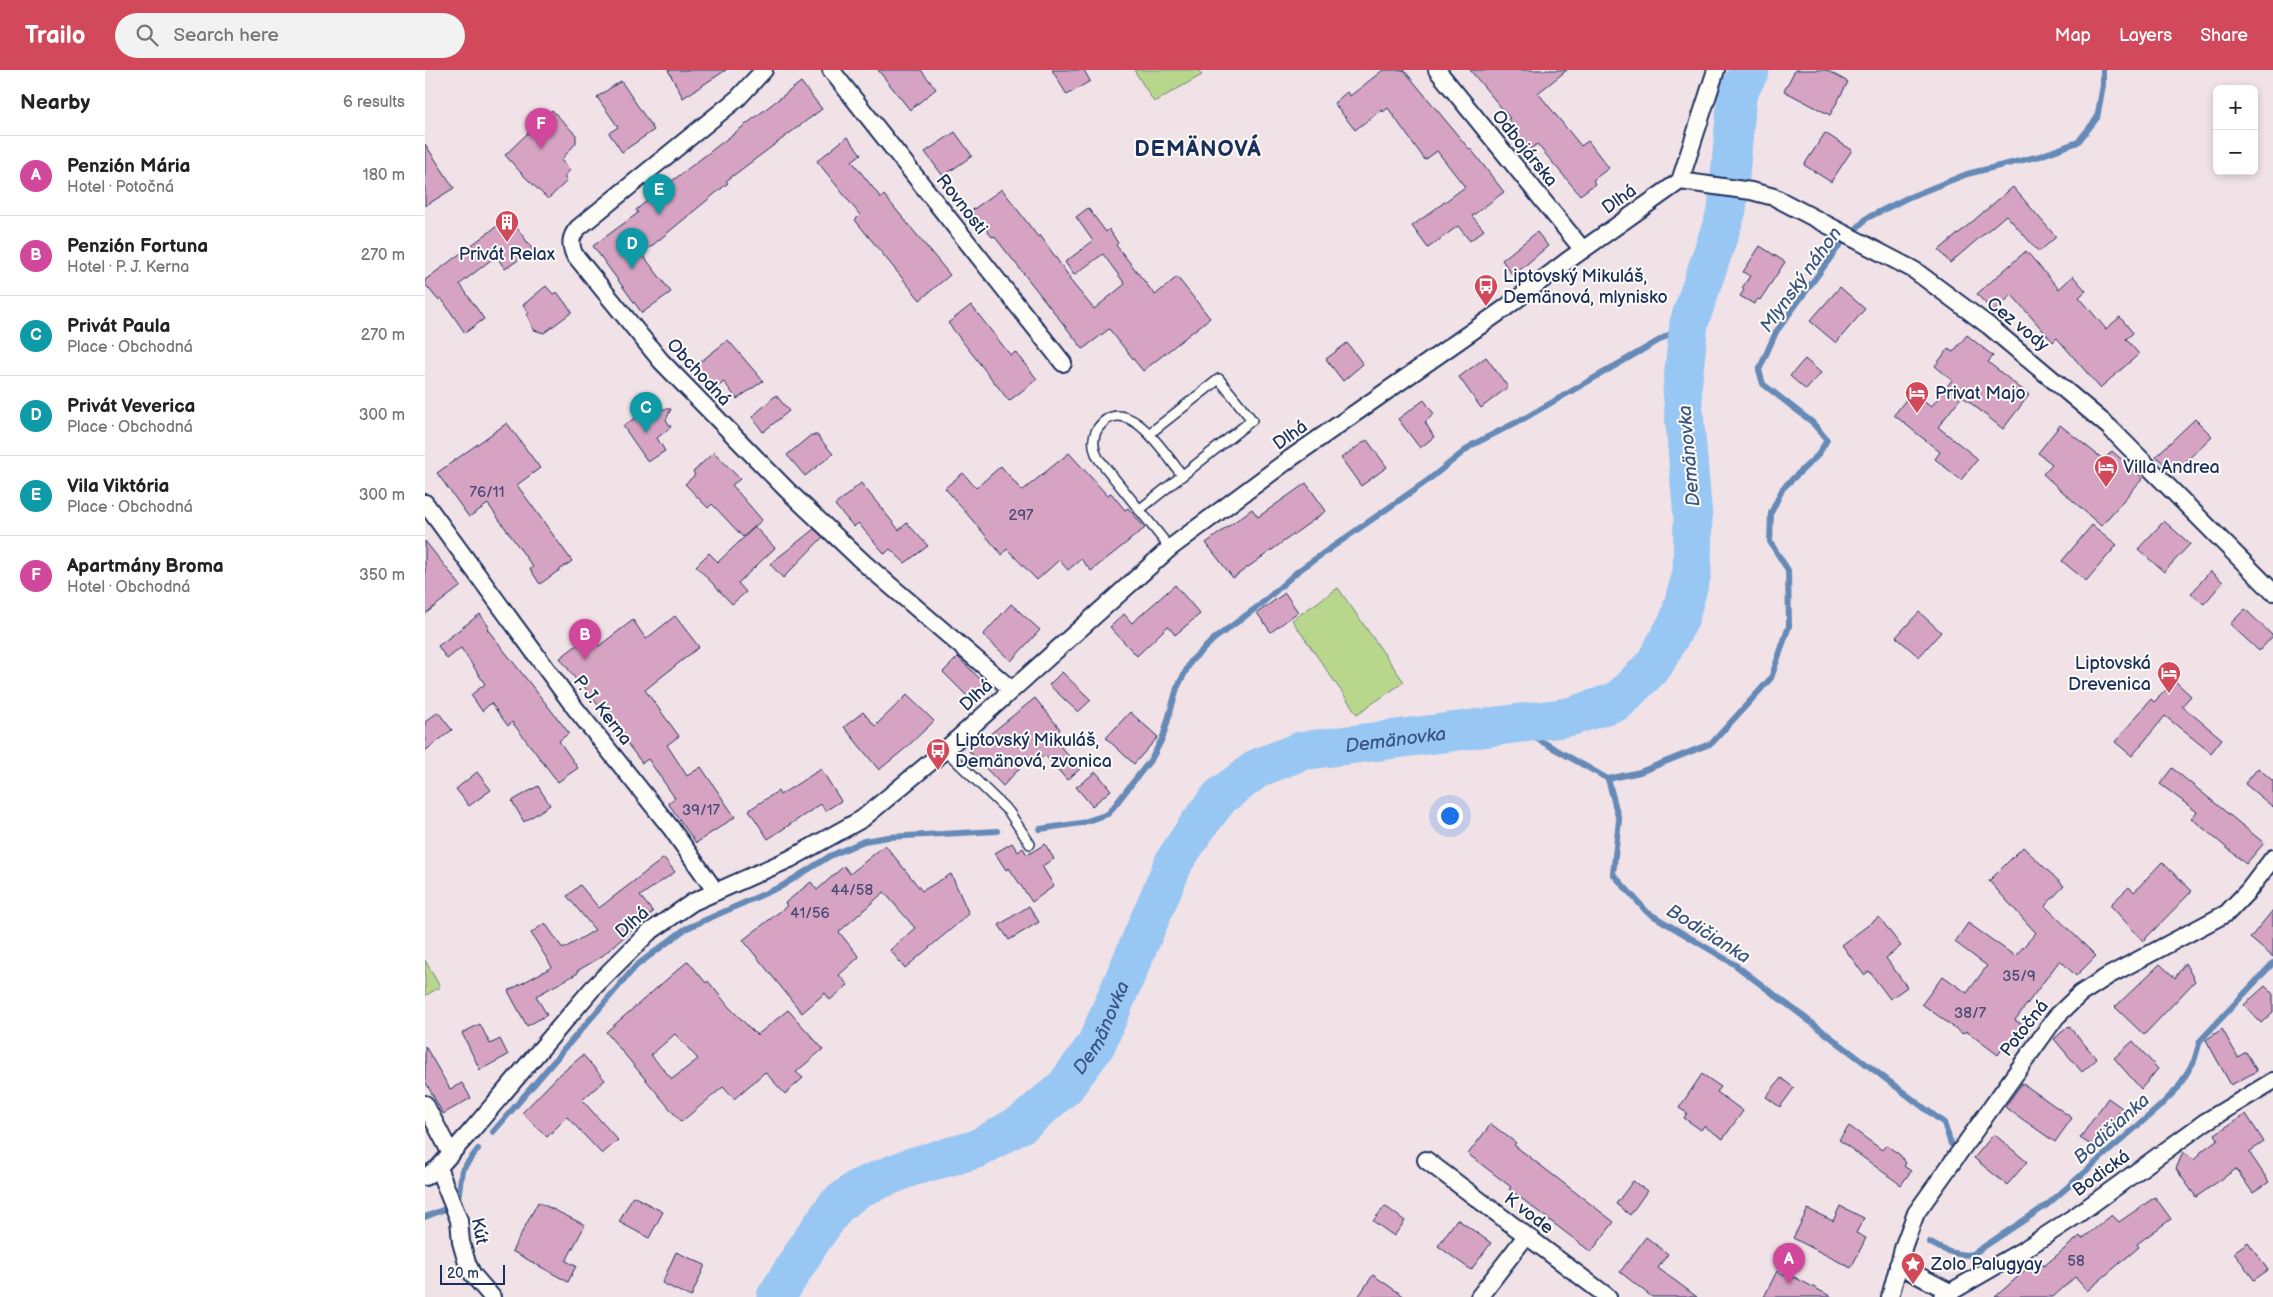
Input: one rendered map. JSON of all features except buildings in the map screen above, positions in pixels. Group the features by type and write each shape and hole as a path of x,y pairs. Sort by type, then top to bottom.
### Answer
{"street":[{"name":"Obchodná","path":"764,70 738,98 578,228 572,234 571,241 574,254 661,361 787,490 864,563 1011,689"},
{"name":"Rovnosti","path":"831,70 1063,363"},
{"name":"Odbojárska","path":"1437,70 1583,250"},
{"path":"1680,181 1716,70"},
{"name":"Dlhá","path":"432,1173 451,1154 592,989 630,949 679,910 790,859 862,819 892,797 1170,548 1235,499 1504,309 1680,181"},
{"name":"Cez vody","path":"1680,181 1751,191 1774,198 1914,270 2054,379 2109,427 2273,592"},
{"name":"P. J. Kerna","path":"425,503 570,701 671,828 716,892"},
{"name":"Potočná","path":"1890,1297 1903,1245 1916,1213 2056,1017 2080,994 2108,976 2227,913 2248,891 2273,858"},
{"name":"Bodická","path":"1898,1265 1946,1294 2025,1249 2077,1215 2205,1122 2273,1081"},
{"path":"425,1104 451,1154"},
{"name":"K vode","path":"1426,1160 1608,1297"},
{"name":"Kút","path":"432,1173 459,1220 463,1251 467,1263 473,1275 492,1297"},
{"path":"1479,1297 1526,1236"}],"lane":[{"path":"1139,510 1252,420 1219,379 1149,434"},
{"path":"1170,548 1098,458 1094,442 1095,434 1104,422 1119,416 1134,419 1149,434 1182,475"},
{"path":"945,750 1009,812 1030,844"}],"green space":[{"path":"1134,70 1198,70 1202,75 1154,102"},
{"path":"1338,588 1404,682 1357,714 1292,620"},
{"path":"425,960 440,987 425,996"}],"waterway":[{"name":"Demänovka","path":"776,1297 811,1241 836,1206 859,1188 911,1167 977,1149 1023,1123 1065,1087 1096,1045 1175,860 1220,797 1258,768 1301,751 1569,717 1618,701 1654,665 1679,620 1692,573 1693,518 1682,389 1689,323 1727,210 1737,95 1750,70"},
{"name":"Mlynský náhon","path":"1608,779 1640,772 1712,743 1771,678 1789,626 1788,570 1770,542 1771,513 1783,488 1818,455 1827,440 1812,422 1763,384 1759,370 1776,332 1839,246 1867,218 1907,198 1967,174 2040,156 2078,142 2097,118 2103,85 2103,70"},
{"path":"1040,829 1081,823 1108,814 1152,758 1163,737 1177,688 1191,661 1214,639 1260,605 1298,571 1427,481 1472,445 1525,418 1689,323"},
{"name":"Bodičianka","path":"1511,724 1608,779 1619,820 1613,874 1647,912 1734,964 1944,1123 1951,1144"},
{"path":"493,1132 636,966 685,929 782,886 830,856 864,841 888,837 997,831"},
{"name":"Bodičianka","path":"1929,1242 1950,1252 1961,1255 1973,1254 2047,1205 2158,1108 2178,1088 2194,1061 2200,1041 2273,963"},
{"path":"425,1217 445,1209 458,1199 462,1170 478,1149"}],"place":[{"name":"Apartmány Broma","path":"541,149"},
{"name":"Vila Viktória","path":"659,215"},
{"name":"Privát Relax","path":"507,243"},
{"name":"Privát Veverica","path":"632,269"},
{"name":"Liptovský Mikuláš, Demänová, mlynisko","path":"1486,307"},
{"name":"Privat Majo","path":"1917,414"},
{"name":"Privát Paula","path":"646,433"},
{"name":"Villa Andrea","path":"2106,488"},
{"name":"Penzión Fortuna","path":"585,660"},
{"name":"Liptovská Drevenica","path":"2169,694"},
{"name":"Liptovský Mikuláš, Demänová, zvonica","path":"938,771"},
{"name":"Penzión Mária","path":"1789,1284"},
{"name":"Zolo Palugyay","path":"1913,1285"}],"district":[{"name":"DEMÄNOVÁ","path":"1198,148"}]}
